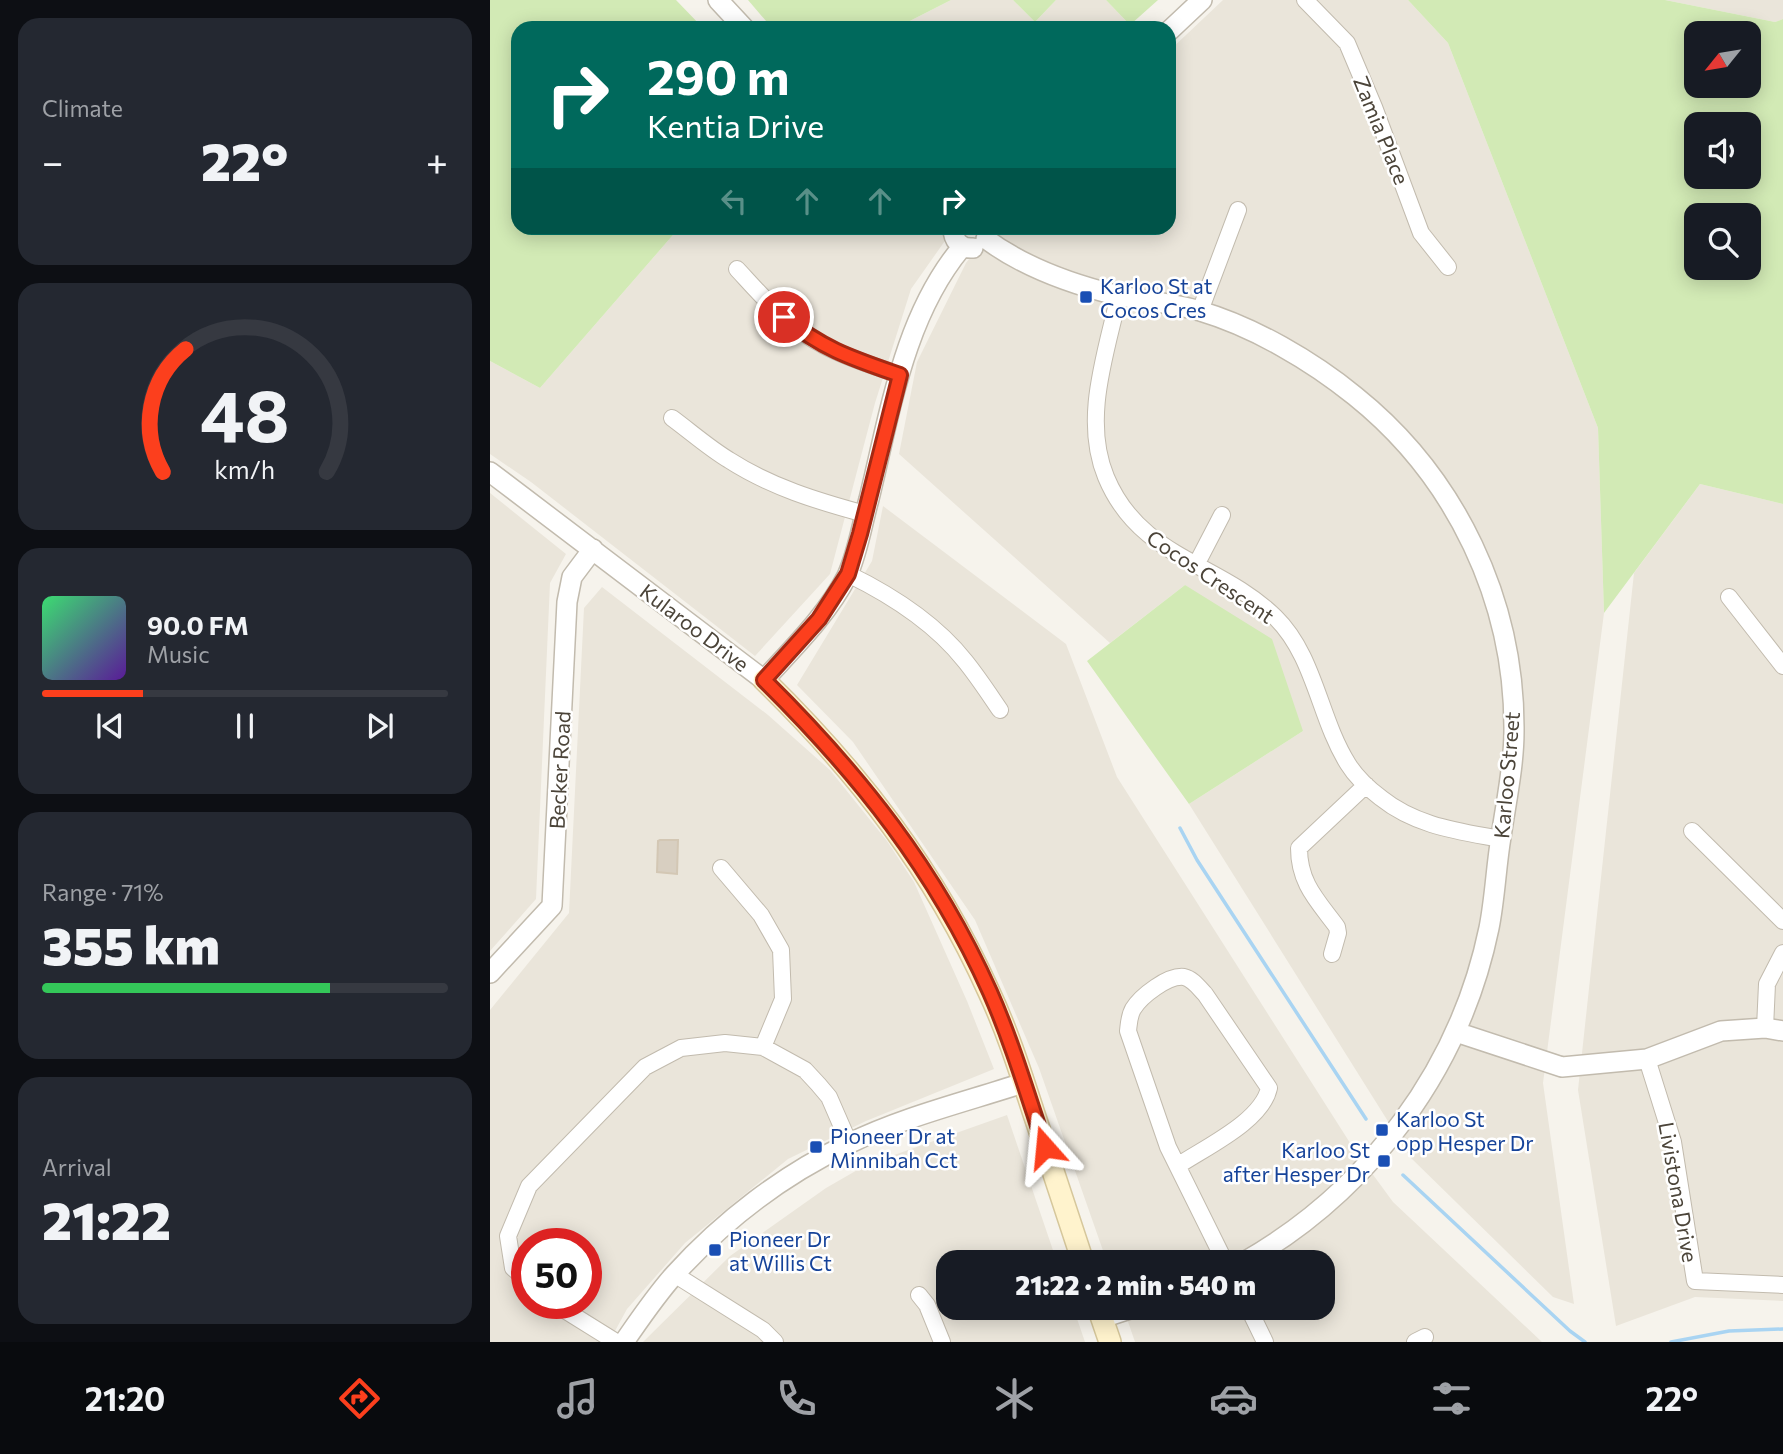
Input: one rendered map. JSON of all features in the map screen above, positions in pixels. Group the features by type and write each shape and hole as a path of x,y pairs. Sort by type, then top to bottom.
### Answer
{"main road":[{"name":"Kularoo Drive","path":"764,680 807,722 876,801 922,868 960,933 990,993 1079,1250"},
{"path":"1102,1320 1110,1342"}],"street":[{"path":"718,0 738,21"},
{"path":"1176,24 1202,0"},
{"name":"Zamia Place","path":"1305,0 1346,43 1379,120 1421,233 1448,267"},
{"path":"1200,311 1238,210"},
{"path":"953,235 962,247 976,248 986,235"},
{"name":"Karloo Street","path":"989,235 1004,252 1042,271 1119,295 1200,311 1281,347 1318,368 1355,396 1413,451 1454,506 1477,551 1507,647 1514,732 1490,927 1478,973 1456,1032 1413,1108 1390,1140 1314,1215 1264,1250"},
{"path":"764,680 819,619 848,574 913,334 932,289 962,247"},
{"path":"737,269 770,305 820,344 900,375"},
{"name":"Cocos Crescent","path":"1119,295 1096,400 1095,428 1098,451 1111,487 1132,520 1157,543 1262,606 1288,631 1299,650 1336,741 1349,765 1383,800 1436,827 1500,839"},
{"path":"672,418 728,460 756,476 809,499 865,514"},
{"name":"Kularoo Drive","path":"490,472 764,680"},
{"path":"1196,565 1222,516"},
{"name":"Becker Road","path":"490,973 552,906 567,602 572,578 593,550"},
{"path":"848,574 902,604 935,631 964,659 1000,710"},
{"path":"1729,597 1783,666"},
{"path":"1332,954 1339,933 1304,881 1299,864 1299,848 1366,785"},
{"path":"1692,831 1783,921"},
{"path":"721,868 761,915 781,950 783,999 763,1047"},
{"path":"1456,1032 1562,1067 1647,1059 1721,1031 1774,1030 1767,984 1783,953"},
{"path":"1179,1165 1246,1121 1260,1107 1269,1087 1205,994 1194,982 1184,977 1174,978 1151,989 1129,1017 1128,1031 1168,1147 1219,1250"},
{"path":"511,1228 529,1186 645,1067 681,1048 725,1043 763,1047 805,1070 829,1097 849,1143"},
{"name":"Livistona Drive","path":"1647,1059 1673,1142 1695,1281 1783,1285"},
{"path":"624,1342 674,1274 722,1228 778,1183 849,1143 1023,1083"},
{"path":"511,1229 508,1236 511,1255"},
{"path":"674,1274 763,1330 775,1342"},
{"path":"919,1294 942,1342"},
{"path":"579,1319 616,1342"},
{"path":"1254,1320 1265,1342"}],"shaded area":[{"path":"951,0 1013,0 1034,21 910,21"},
{"path":"1056,0 1106,0 1126,21 1036,21"},
{"path":"1223,0 1408,0 1448,43 1598,428 1604,613 1543,1083 1574,1304 1553,1297 1411,1158 1189,804 1303,731 1185,585 1110,643 899,454 917,362 966,263 988,235 1176,235 1176,44"},
{"path":"1665,0 1783,0 1783,19 1775,22"},
{"path":"673,235 949,235 911,289 875,403 830,574 755,656 531,482 490,454 490,361 540,388"},
{"path":"1700,484 1783,504 1783,1301 1695,1297 1616,1326 1578,1090 1634,573"},
{"path":"490,493 566,554 550,583 536,899 490,951"},
{"path":"883,506 1066,644 1117,777 1352,1146 1393,1202 1542,1342 1135,1342 1127,1320 1335,1320 1335,1250 1103,1250 1039,1068 975,920 853,742 797,685 872,561"},
{"path":"602,587 768,715 830,770 887,841 914,882 994,1069 866,1121 788,1159 685,1243 627,1309 609,1342 490,1342 490,1010 569,913 584,608"},
{"path":"1007,1115 1053,1250 936,1250 936,1320 1077,1320 1085,1342 643,1342 730,1256 826,1188 866,1165"}],"green space":[{"path":"490,0 676,0 696,21 511,21 511,235 673,235 540,388 490,361"},
{"path":"748,0 951,0 910,21 766,21"},
{"path":"1013,0 1056,0 1036,21"},
{"path":"1106,0 1158,0 1134,21 1126,21"},
{"path":"1408,0 1665,0 1775,22 1783,19 1783,504 1700,484 1604,613 1598,428 1448,43"},
{"path":"1185,585 1272,639 1303,731 1189,804 1087,661"}],"building":[{"path":"660,840 678,840 677,874 657,872"}],"waterway":[{"path":"1180,828 1197,860 1366,1119"},
{"path":"1403,1175 1585,1342"},
{"path":"1671,1342 1729,1331 1783,1329"}],"place":[{"name":"Karloo St at Cocos Cres","path":"1086,297"},
{"name":"Karloo St opp Hesper Dr","path":"1382,1130"},
{"name":"Pioneer Dr at Minnibah Cct","path":"816,1147"},
{"name":"Karloo St after Hesper Dr","path":"1384,1161"},
{"name":"Pioneer Dr at Willis Ct","path":"715,1250"}],"route":[{"path":"784,317 820,344 900,375 848,574 819,619 764,680 807,722 876,801 922,868 960,933 990,993 1045,1147"}]}
